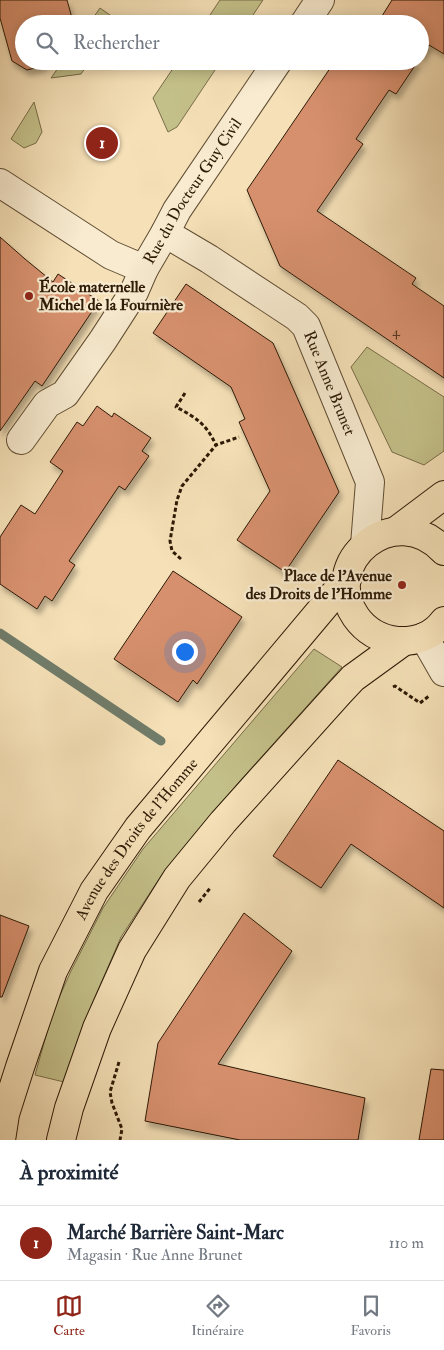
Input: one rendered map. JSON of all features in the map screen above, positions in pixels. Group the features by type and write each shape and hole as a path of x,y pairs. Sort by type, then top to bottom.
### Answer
{"main road":[{"name":"Avenue des Droits de l'Homme","path":"396,531 444,495"},
{"name":"Avenue des Droits de l'Homme","path":"424,633 388,640 373,634 361,624 352,610 347,595 347,579 350,566 356,554 365,545 379,536 396,531 410,531 424,535 437,543 444,551"},
{"name":"Avenue des Droits de l'Homme","path":"4,1138 6,1114 53,971 94,891 138,828 347,579"},
{"path":"61,1140 97,1028 132,950 177,878 230,815 353,678 424,633"}],"street":[{"path":"310,15 320,0"},
{"name":"Rue du Docteur Guy Civil","path":"21,440 46,404 65,394 134,292 144,269 177,210 272,70"},
{"path":"0,183 111,255 144,269"},
{"name":"Rue Anne Brunet","path":"165,233 209,259 297,317 306,326 370,482 365,545"},
{"path":"424,633 438,683"}],"path":[{"path":"185,393 176,407 204,425 211,434 216,446"},
{"path":"181,559 172,552 170,541 177,500 182,486 216,446 239,437"},
{"path":"388,691 395,686 420,703 438,683"},
{"path":"198,903 216,880"},
{"path":"120,1140 122,1129 110,1092 121,1054"}],"shaded area":[{"path":"220,0 263,0 253,15 210,15"},
{"path":"100,8 110,15 95,15"},
{"path":"57,70 84,70 81,74 51,78"},
{"path":"172,70 215,70 177,127 168,132 153,98"},
{"path":"34,102 42,132 36,143 24,148 11,139"},
{"path":"367,347 444,397 444,451 424,465 392,452 351,367"},
{"path":"314,649 342,667 239,782 163,873 121,937 91,1006 64,1082 35,1075 53,1011 103,908 143,849"}],"building":[{"path":"0,0 67,0 71,15 15,15 15,63 12,61 0,18"},
{"path":"392,0 444,0 444,54 429,45 429,15 383,15"},
{"path":"329,70 412,70 396,94 389,90 356,139 363,144 317,211 416,278 412,284 444,306 444,378 280,266 247,190"},
{"path":"0,237 53,282 58,274 99,301 42,386 35,381 0,431"},
{"path":"186,284 273,343 339,492 285,572 237,540 270,491 239,422 245,419 231,387 153,333"},
{"path":"97,406 112,417 114,413 151,438 142,451 149,456 125,490 119,486 69,561 75,565 52,601 45,596 37,609 0,584 0,537 21,505 35,514 63,471 50,462 77,422 83,426"},
{"path":"173,571 242,617 197,684 193,680 178,702 114,659"},
{"path":"338,760 444,831 444,908 351,844 321,888 273,856"},
{"path":"244,913 292,951 218,1064 365,1098 358,1140 240,1140 145,1121 158,1043"},
{"path":"0,915 29,926 2,997 0,997"},
{"path":"431,1069 444,1070 444,1140 419,1140"}],"waterway":[{"path":"0,633 161,741"}],"place":[{"name":"Marché Barrière Saint-Marc","path":"102,143"},
{"name":"École maternelle Michel de la Fournière","path":"29,296"},
{"name":"Place de l'Avenue des Droits de l'Homme","path":"402,585"}]}
